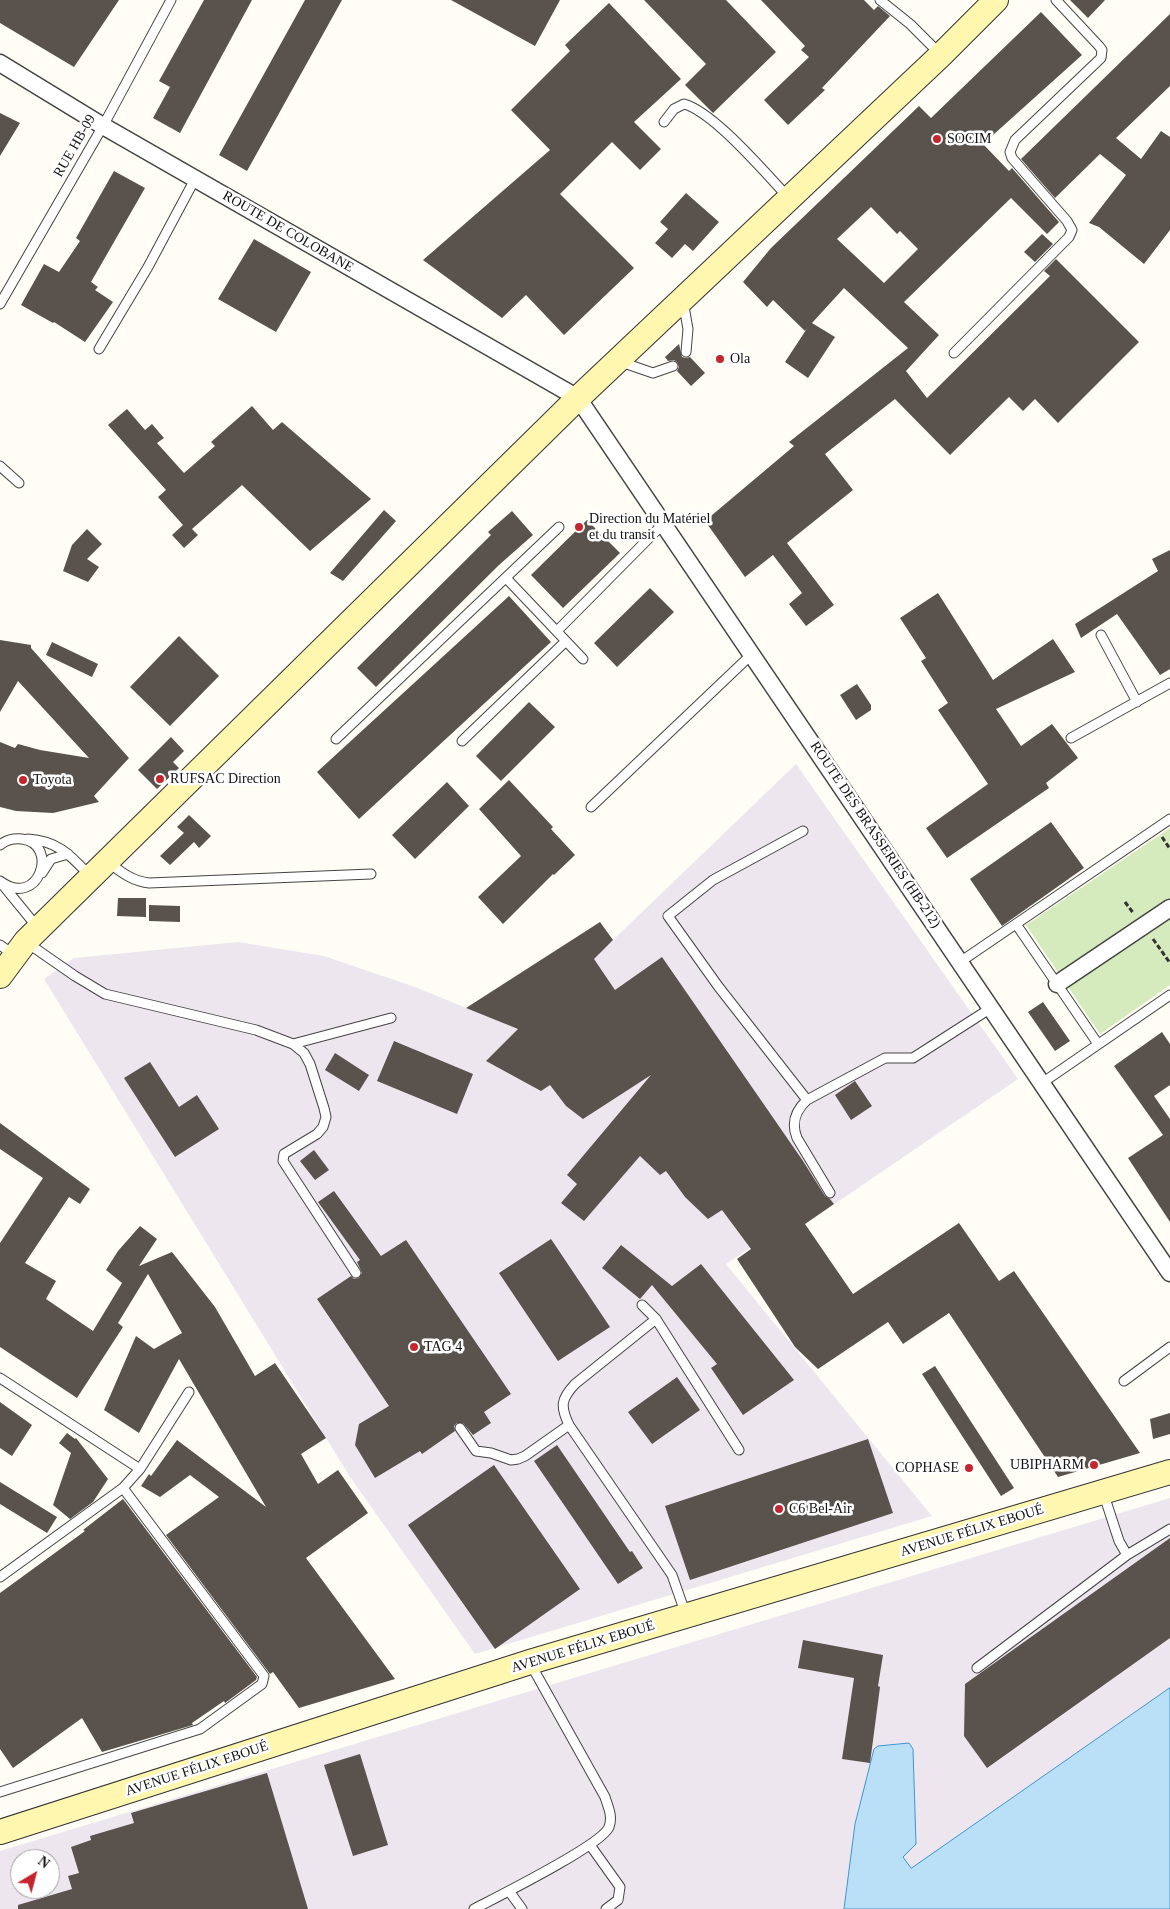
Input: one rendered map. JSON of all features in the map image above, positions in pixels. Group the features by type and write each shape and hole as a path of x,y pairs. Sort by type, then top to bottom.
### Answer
{"street":[{"path":"0,976 20,943 100,869 578,398 941,55 996,0"},
{"name":"ROUTE DE COLOBANE","path":"0,63 103,126 578,398"},
{"name":"ROUTE DES BRASSERIES (HB-212)","path":"578,398 1170,1273"},
{"path":"1057,984 1170,908"},
{"name":"AVENUE FÉLIX EBOUÉ","path":"0,1832 530,1662 1170,1472"}],"lane":[{"name":"RUE HB-09","path":"0,304 103,126 171,0"},
{"path":"880,0 910,24 941,55"},
{"path":"954,353 1069,237 1072,230 1067,221 1012,158 1010,152 1015,140 1101,58 1102,54 1099,46 1056,0"},
{"path":"664,122 674,109 684,104 695,107 742,149 789,198"},
{"path":"99,350 148,267 195,179"},
{"path":"682,298 688,329 686,352"},
{"path":"617,361 652,373 673,366"},
{"path":"0,466 19,483"},
{"path":"557,631 664,523"},
{"path":"336,739 559,527"},
{"path":"506,578 583,659"},
{"path":"1101,635 1137,702"},
{"path":"462,741 566,641"},
{"path":"591,807 752,654"},
{"path":"1071,738 1170,683"},
{"path":"960,962 1170,819"},
{"path":"803,832 713,880 668,916 718,986 807,1100"},
{"path":"0,837 43,840 100,869 124,874 140,882 149,883 372,874"},
{"path":"0,845 12,839"},
{"path":"25,839 34,845 40,853 43,866 40,875"},
{"path":"0,881 7,886 22,888 32,884 51,859 68,854"},
{"path":"0,881 20,943 105,994 256,1030 293,1044 304,1053 310,1064 326,1117 324,1127 317,1134 284,1154 283,1161 356,1273"},
{"path":"1016,924 1098,1044"},
{"path":"1042,1083 1170,995"},
{"path":"830,1192 797,1138 794,1129 796,1116 802,1105 807,1100 885,1058 913,1058 991,1008"},
{"path":"293,1044 391,1018"},
{"path":"642,1305 656,1319 739,1450"},
{"path":"656,1319 570,1389 562,1404 562,1411 569,1425 672,1575 687,1616"},
{"path":"1124,1381 1170,1347"},
{"path":"0,1378 140,1469"},
{"path":"0,1578 123,1488 140,1469 190,1392"},
{"path":"460,1428 476,1451 491,1453 514,1460 525,1456 569,1425"},
{"path":"0,1792 200,1729 262,1684 264,1680 264,1676 123,1488"},
{"path":"1103,1492 1119,1541 1127,1556"},
{"path":"977,1668 1127,1556 1170,1529"},
{"path":"474,1909 590,1845 608,1828 610,1813 604,1797 530,1662"},
{"path":"590,1845 620,1887 618,1900 606,1909"},
{"path":"509,1891 522,1909"}],"shaded area":[{"path":"796,764 1018,1079 776,1244 769,1235 726,1264 932,1516 475,1654 350,1477 44,979 74,958 238,942 324,956 415,987 518,1029"},
{"path":"1170,1498 1170,1909 0,1909 0,1851"}],"green space":[{"path":"1170,828 1170,985 1100,1034 1026,925"}],"water":[{"path":"1170,1688 1170,1909 844,1909 855,1824 874,1749 878,1746 909,1743 913,1749 916,1844 903,1857 911,1868"}],"building":[{"path":"0,0 119,0 74,67 0,23"},
{"path":"204,0 252,0 180,133 153,118 170,87 159,81"},
{"path":"305,0 342,0 247,171 219,155"},
{"path":"451,0 560,0 535,46"},
{"path":"644,0 726,0 776,52 713,113 685,85 706,64"},
{"path":"761,0 864,0 874,10 878,6 890,16 822,88 825,90 788,125 764,100 809,57 801,50 805,46"},
{"path":"1070,0 1105,0 1088,18"},
{"path":"609,3 681,79 634,122 661,149 640,170 612,142 560,194 634,268 564,335 526,295 502,318 423,260 550,150 511,110 570,51 565,45"},
{"path":"1041,12 1082,55 983,144 1009,171 1012,168 1059,222 1047,234 1011,198 904,302 939,335 906,371 927,398 1050,276 1044,271 1056,259 1139,342 1058,423 1035,399 1023,411 1009,397 950,455 895,399 825,454 853,490 787,543 834,605 806,626 789,604 802,593 773,555 745,577 705,521 794,446 789,442 908,348 844,288 812,323 835,337 808,378 785,362 808,327 805,331 773,300 767,307 743,282 771,248 919,106 931,118","holes":["871,207 897,234 900,231 918,249 884,283 837,239"]},
{"path":"1170,14 1170,86 1116,138 1141,159 1161,131 1170,137 1170,230 1144,264 1099,227 1089,223 1126,175 1100,154 1055,198 1021,159"},
{"path":"0,113 20,123 0,156"},
{"path":"114,171 145,188 91,282 98,287 95,290 113,302 85,342 54,322 21,305 44,264 59,272 80,241 76,238"},
{"path":"686,193 719,222 693,251 685,244 672,258 655,243 668,229 660,222"},
{"path":"1042,234 1053,244 1035,262 1024,252"},
{"path":"254,239 311,272 276,332 218,299"},
{"path":"679,344 682,357 690,357 705,373 691,386 677,371 679,367 677,362 674,360 668,361 665,357"},
{"path":"252,406 273,430 282,422 371,499 310,551 242,485 192,529 198,535 184,548 172,535 183,525 158,497 166,490 108,425 127,409 145,430 152,424 164,438 157,443 184,473 215,446 211,442"},
{"path":"384,510 396,521 343,581 330,573"},
{"path":"512,511 533,535 499,565 376,687 357,668 491,535 488,532"},
{"path":"587,520 620,553 563,608 531,575"},
{"path":"87,529 102,544 87,559 99,567 88,582 63,571 72,545"},
{"path":"1170,550 1170,669 1160,675 1117,614 1081,638 1075,624 1158,571 1152,559"},
{"path":"650,588 674,612 617,667 594,643"},
{"path":"938,593 993,680 1053,639 1075,672 996,709 1021,746 1052,724 1078,758 1046,783 1049,788 947,858 926,828 988,784 938,710 948,703 921,661 926,658 900,618"},
{"path":"509,596 551,642 359,819 317,772"},
{"path":"179,636 219,676 170,726 130,687"},
{"path":"0,640 31,645 31,648 129,758 94,796 99,802 53,813 16,811 0,807 0,742 15,748 18,744 40,750 89,758 18,681 0,712"},
{"path":"52,642 98,664 92,677 46,655"},
{"path":"857,684 871,705 871,710 856,720 840,695"},
{"path":"529,702 555,727 501,781 476,756"},
{"path":"171,737 184,751 173,762 179,768 157,789 138,770"},
{"path":"509,780 553,827 551,829 575,855 553,874 503,924 478,897 521,856 479,809"},
{"path":"447,782 469,806 415,859 392,835"},
{"path":"189,815 211,836 199,848 194,842 170,865 160,856 184,833 177,827"},
{"path":"1051,822 1084,868 1002,926 970,879"},
{"path":"118,898 146,898 146,917 117,916"},
{"path":"149,905 180,906 180,922 149,921"},
{"path":"600,922 613,940 594,959 615,990 662,957 803,1161 825,1196 834,1204 805,1224 853,1294 959,1223 999,1281 1014,1271 1140,1453 1058,1477 949,1313 903,1344 888,1322 818,1369 795,1347 737,1259 751,1249 722,1210 708,1219 685,1197 666,1171 660,1175 640,1156 584,1221 561,1203 577,1184 567,1175 651,1075 583,1119 566,1106 550,1085 541,1091 486,1061 518,1029 466,1008"},
{"path":"1043,1002 1070,1041 1055,1051 1028,1012"},
{"path":"1162,1032 1170,1044 1170,1085 1154,1096 1170,1119 1170,1222 1128,1158 1163,1135 1114,1066"},
{"path":"394,1041 473,1074 457,1114 377,1081"},
{"path":"335,1053 369,1075 359,1091 325,1070"},
{"path":"150,1062 179,1107 197,1095 219,1129 175,1157 124,1078"},
{"path":"855,1081 872,1106 851,1120 835,1095"},
{"path":"0,1123 90,1189 80,1204 69,1197 25,1263 56,1281 46,1299 93,1331 122,1283 106,1270 118,1251 140,1226 157,1239 139,1266 172,1252 215,1307 255,1376 275,1363 326,1438 301,1454 318,1484 338,1470 368,1513 306,1558 395,1679 299,1708 273,1672 270,1674 166,1535 219,1497 190,1475 160,1497 141,1486 149,1474 151,1476 177,1440 266,1507 179,1359 139,1433 104,1410 136,1336 154,1349 182,1333 148,1274 118,1323 123,1327 77,1398 0,1347 0,1243 43,1178 0,1149"},
{"path":"314,1150 329,1170 315,1180 300,1161"},
{"name":"TAG 4","path":"334,1191 381,1256 406,1240 511,1394 484,1412 491,1423 473,1435 463,1423 457,1423 454,1426 455,1431 422,1454 420,1451 375,1478 355,1445 359,1424 389,1406 317,1299 351,1276 354,1279 359,1278 362,1273 357,1262 360,1260 318,1202"},
{"path":"551,1239 610,1327 558,1361 499,1273"},
{"path":"621,1245 672,1286 701,1264 794,1380 743,1415 711,1368 717,1364 652,1285 640,1299 602,1268"},
{"path":"935,1366 1014,1488 1001,1496 922,1374"},
{"path":"677,1377 700,1410 652,1444 628,1412"},
{"path":"0,1402 32,1425 12,1456 0,1448"},
{"path":"1170,1413 1170,1434 1153,1439 1150,1419"},
{"path":"67,1433 76,1438 108,1479 93,1502 70,1519 53,1505 71,1453 59,1443"},
{"name":"C6 Bel-Air","path":"868,1439 893,1513 690,1580 665,1506"},
{"path":"557,1445 643,1568 618,1584 534,1461"},
{"path":"494,1465 580,1589 495,1649 408,1525"},
{"path":"0,1482 57,1517 47,1533 0,1504"},
{"path":"123,1499 257,1677 256,1680 225,1703 224,1701 192,1723 193,1725 102,1752 82,1718 13,1768 0,1749 0,1593 85,1531 83,1530"},
{"path":"1170,1538 1170,1638 987,1768 964,1736 965,1684"},
{"path":"803,1640 883,1655 870,1763 842,1759 854,1678 798,1668"},
{"path":"360,1754 388,1845 353,1856 324,1765"},
{"path":"267,1773 308,1909 18,1909 18,1905 38,1899 60,1899 60,1893 72,1889 68,1876 79,1873 71,1847 91,1840 90,1836 134,1823 131,1813"}],"place":[{"name":"SOCIM","path":"937,139"},
{"name":"Ola","path":"720,359"},
{"name":"Direction du Matériel et du transit","path":"579,527"},
{"name":"RUFSAC Direction","path":"160,779"},
{"name":"Toyota","path":"23,780"},
{"name":"TAG 4","path":"414,1347"},
{"name":"UBIPHARM","path":"1094,1465"},
{"name":"COPHASE","path":"969,1468"},
{"name":"C6 Bel-Air","path":"779,1509"}]}
